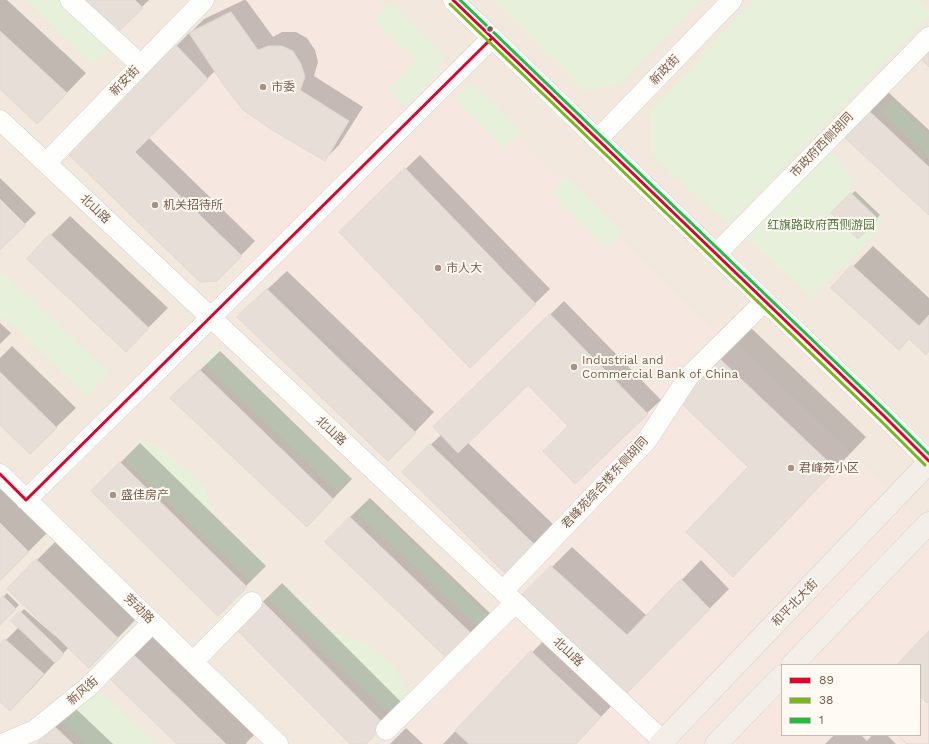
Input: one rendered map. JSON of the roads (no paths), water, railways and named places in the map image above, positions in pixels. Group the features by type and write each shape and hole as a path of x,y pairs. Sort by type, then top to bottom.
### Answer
{"main road":[{"name":"和平北大街","path":"661,742 929,461"},
{"path":"793,664 929,523"},
{"path":"716,744 781,677"}],"street":[{"path":"70,0 141,65"},
{"name":"新安街","path":"46,163 204,0"},
{"path":"453,0 884,415 929,461"},
{"name":"新政街","path":"598,140 732,0"},
{"name":"市政府西侧胡同","path":"716,254 929,36"},
{"path":"26,500 492,38"},
{"name":"北山路","path":"0,120 509,597 661,742"},
{"name":"君峰苑综合楼东侧胡同","path":"386,730 509,597 646,440 689,376 765,301"},
{"name":"劳动路","path":"0,474 278,744"},
{"path":"193,662 252,602"},
{"name":"新风街","path":"2,744 35,730 88,688 152,623"}],"place":[{"name":"市委","path":"263,87"},
{"name":"机关招待所","path":"155,205"},
{"name":"市人大","path":"438,268"},
{"name":"Industrial and Commercial Bank of China","path":"574,367"},
{"name":"君峰苑小区","path":"791,468"},
{"name":"盛佳房产","path":"113,495"}],"park label":[{"name":"红旗路政府西侧游园","path":"821,225"}]}
